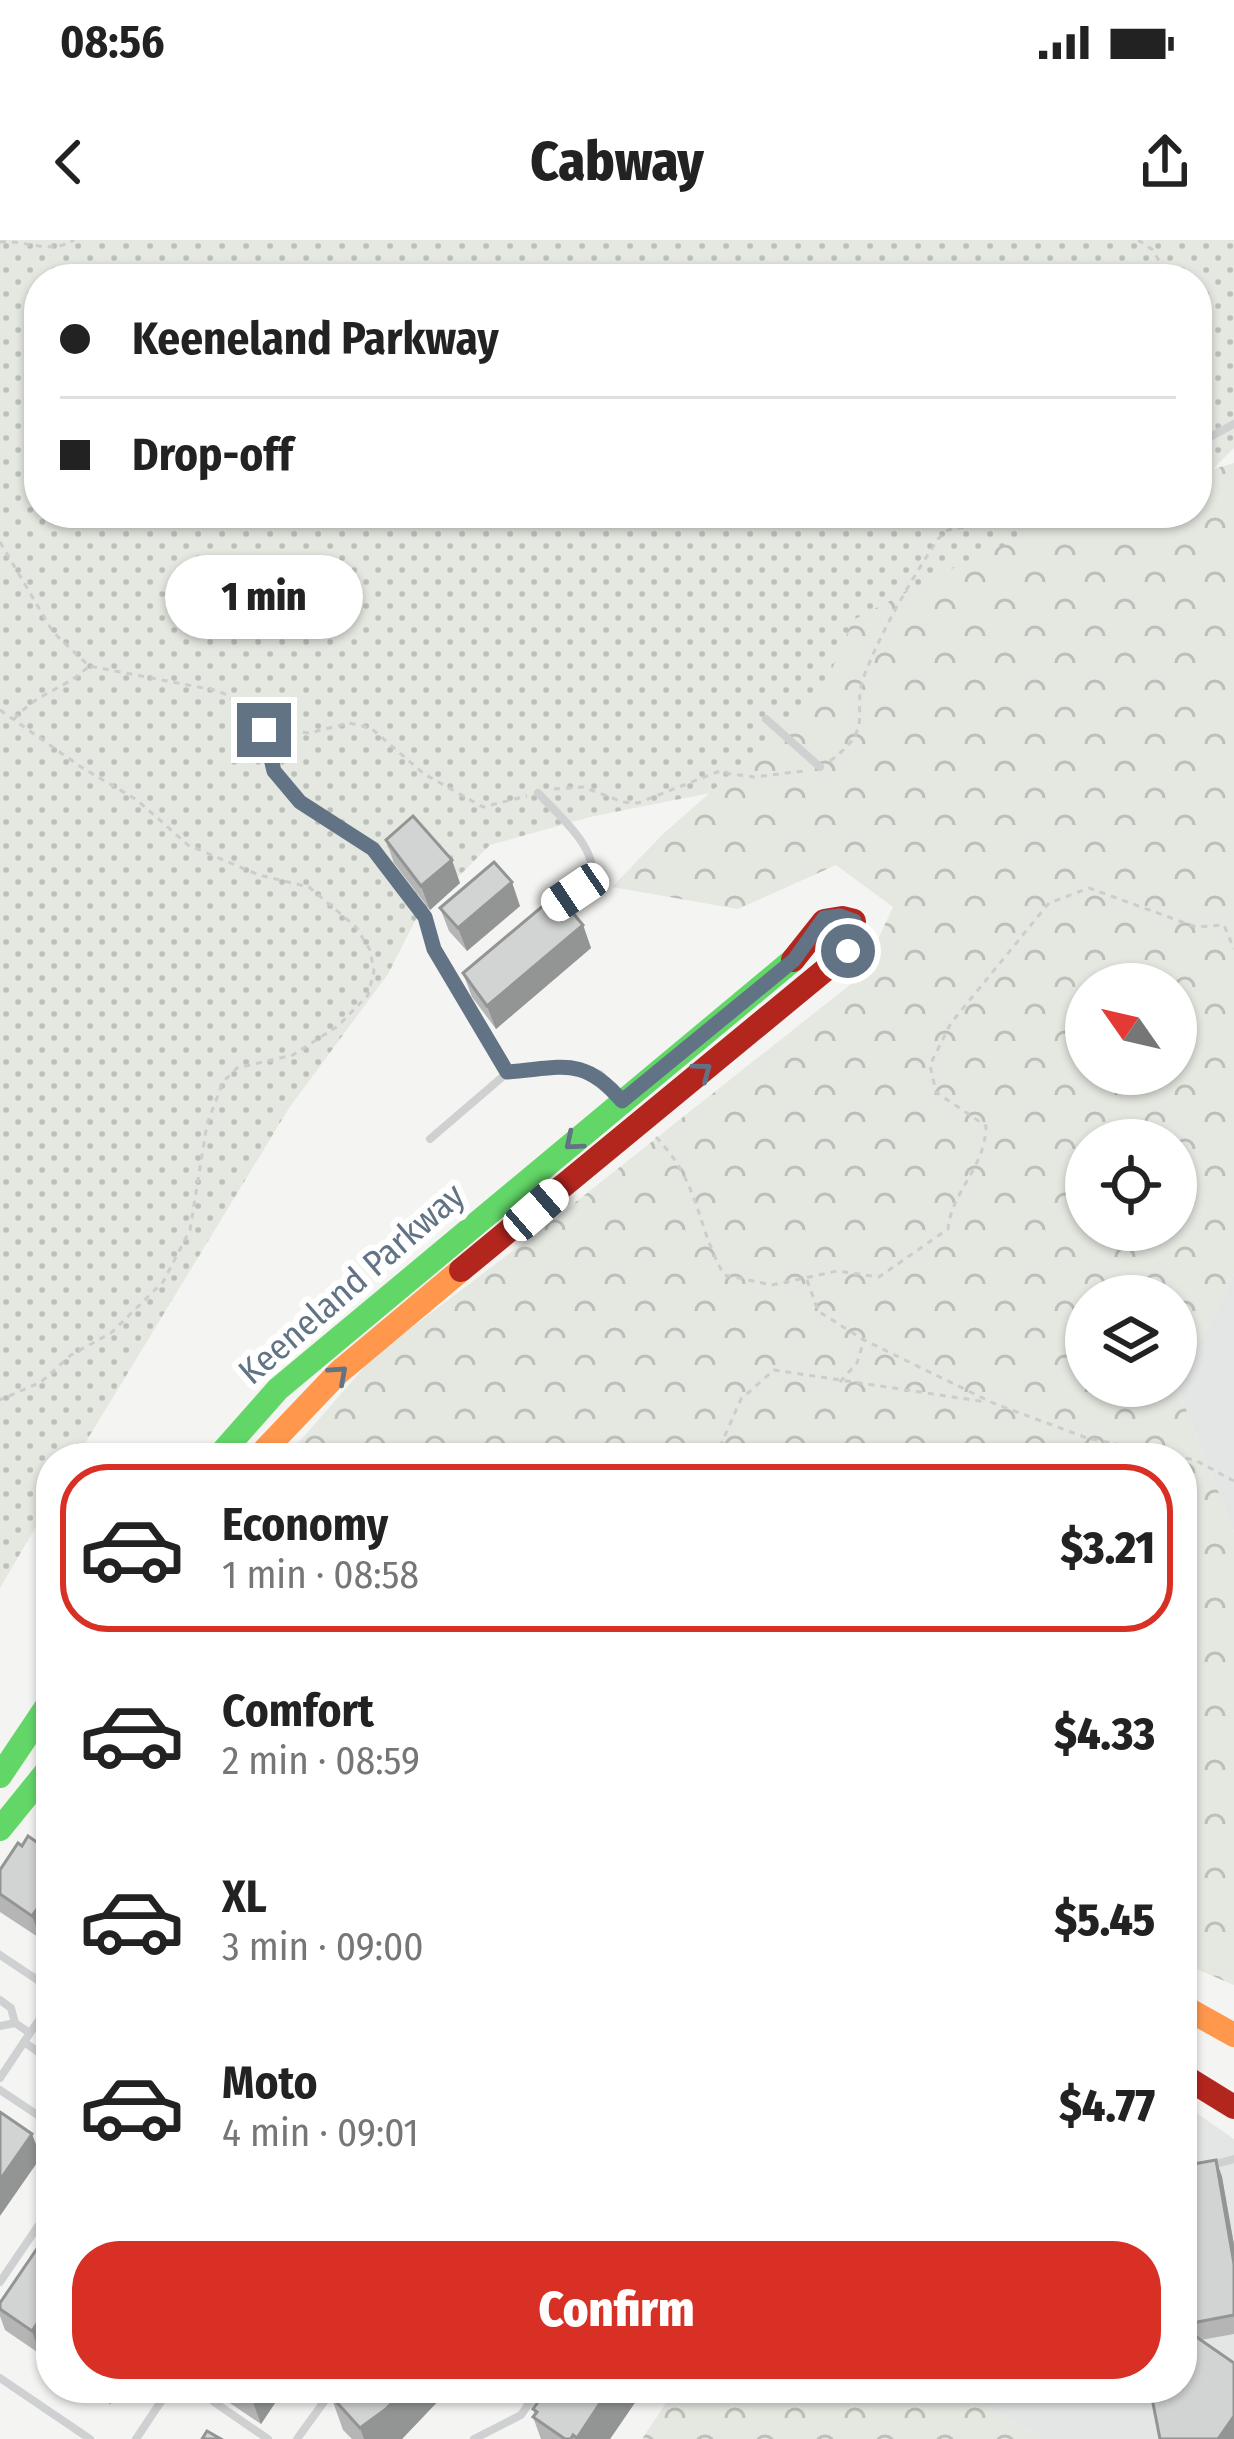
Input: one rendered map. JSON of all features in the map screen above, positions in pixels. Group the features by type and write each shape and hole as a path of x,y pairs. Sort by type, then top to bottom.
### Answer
{"street":[{"name":"Keeneland Parkway","path":"230,1443 309,1361 631,1110 725,1054 822,969 839,961 854,938 854,921 824,918 794,960 631,1110 338,1373 271,1443"},
{"path":"0,1776 36,1722"},
{"path":"0,1829 36,1785"},
{"path":"1197,2014 1234,2035"},
{"path":"1197,2084 1234,2107"}],"lane":[{"path":"766,718 820,766"},
{"path":"264,730 274,771 300,802 373,849 425,917 434,949 507,1072"},
{"path":"538,793 577,836 591,859 594,877 591,886 542,915"},
{"path":"453,984 471,969"},
{"path":"430,1139 507,1072 574,1067 600,1074 631,1110"},
{"path":"0,1955 36,1978"},
{"path":"0,2000 11,2008 15,2023 36,2046"},
{"path":"0,2026 15,2023"},
{"path":"0,2078 36,2024"},
{"path":"0,2090 36,2114"},
{"path":"1204,2166 1234,2159"},
{"path":"0,2282 36,2229"},
{"path":"0,2378 36,2402"},
{"path":"37,2403 90,2439"},
{"path":"136,2439 160,2403"},
{"path":"215,2403 268,2439"},
{"path":"297,2439 323,2403"},
{"path":"474,2439 520,2415 530,2403"}],"path":[{"path":"0,242 56,249 74,240"},
{"path":"1138,240 1154,250 1161,264"},
{"path":"0,542 53,632 89,666 222,693 264,730 310,733 339,724 360,725 381,734 439,784 483,807 583,787 638,803 707,774 768,776 820,766 849,747 856,736 861,725 862,677 938,538 958,528"},
{"path":"12,721 36,697 89,666"},
{"path":"0,710 137,800 188,845 259,875 309,887 356,927 370,950 374,971 368,995 338,1026 293,1054 237,1068 223,1082 207,1124 190,1230 163,1282 111,1333 70,1355 41,1382 0,1400"},
{"path":"631,1110 674,1156 697,1197 706,1243 724,1275 772,1285 837,1271 879,1277 948,1229 950,1214 986,1151 986,1126 936,1093 930,1065 951,1023 1049,903 1089,888 1196,927 1224,925 1234,949"},
{"path":"806,1278 818,1310 864,1340 993,1403 1109,1443"},
{"path":"838,1383 856,1363 864,1340"},
{"path":"722,1443 741,1399 774,1370 993,1403"},
{"path":"1197,1461 1234,1480"}],"shaded area":[{"path":"1234,1274 1234,1532 1185,1407 1197,1407 1197,1347"},
{"path":"1197,2113 1234,2139 1234,2439 1043,2439 981,2403 1197,2403"}],"green space":[{"path":"0,240 1234,240 1234,448 1212,470 1212,264 24,264 24,528 1144,528 830,769 590,817 490,845 416,919 388,974 289,1108 85,1443 36,1443 36,1527 0,1588"},
{"path":"1234,463 1234,1274 1197,1347 1197,1275 1065,1275 1065,1407 1185,1407 1234,1532 1234,1985 1197,1969 1197,1443 298,1443 374,1356 861,976 893,907 836,865 738,909 612,887 663,834 821,695 853,620 1043,528 1212,528 1212,470"},
{"path":"666,2403 981,2403 1043,2439 642,2439"}],"building":[{"path":"413,816 452,860 421,886 386,840"},
{"path":"494,862 512,882 458,928 440,908"},
{"path":"557,894 583,925 487,1006 463,973"},
{"path":"28,1836 36,1842 36,1910 32,1916 0,1894 0,1870 18,1843 22,1846"},
{"path":"0,2112 32,2134 0,2180"},
{"path":"1216,2160 1234,2264 1234,2315 1197,2322 1197,2163"},
{"path":"36,2250 36,2325 32,2331 0,2309"},
{"path":"1197,2337 1234,2363 1234,2416 1218,2439 1160,2439 1153,2403 1197,2403"},
{"path":"337,2403 392,2403 386,2409 360,2428"},
{"path":"537,2403 600,2403 577,2438 573,2435 571,2439 533,2417 537,2412 533,2409"}],"traffic: fast":[{"path":"230,1443 278,1389 793,960"},
{"path":"0,1776 36,1722"},
{"path":"0,1829 36,1785"}],"traffic: slow":[{"path":"271,1443 338,1373 461,1270"},
{"path":"1197,2014 1234,2035"}],"traffic: jam":[{"path":"461,1270 842,956 853,938 854,921 824,921 793,960"},
{"path":"1197,2084 1234,2107"}],"route":[{"path":"264,730 274,771 300,802 373,849 425,917 434,949 507,1072 574,1067 600,1074 622,1101 794,960 824,918 854,921 848,951"}]}
